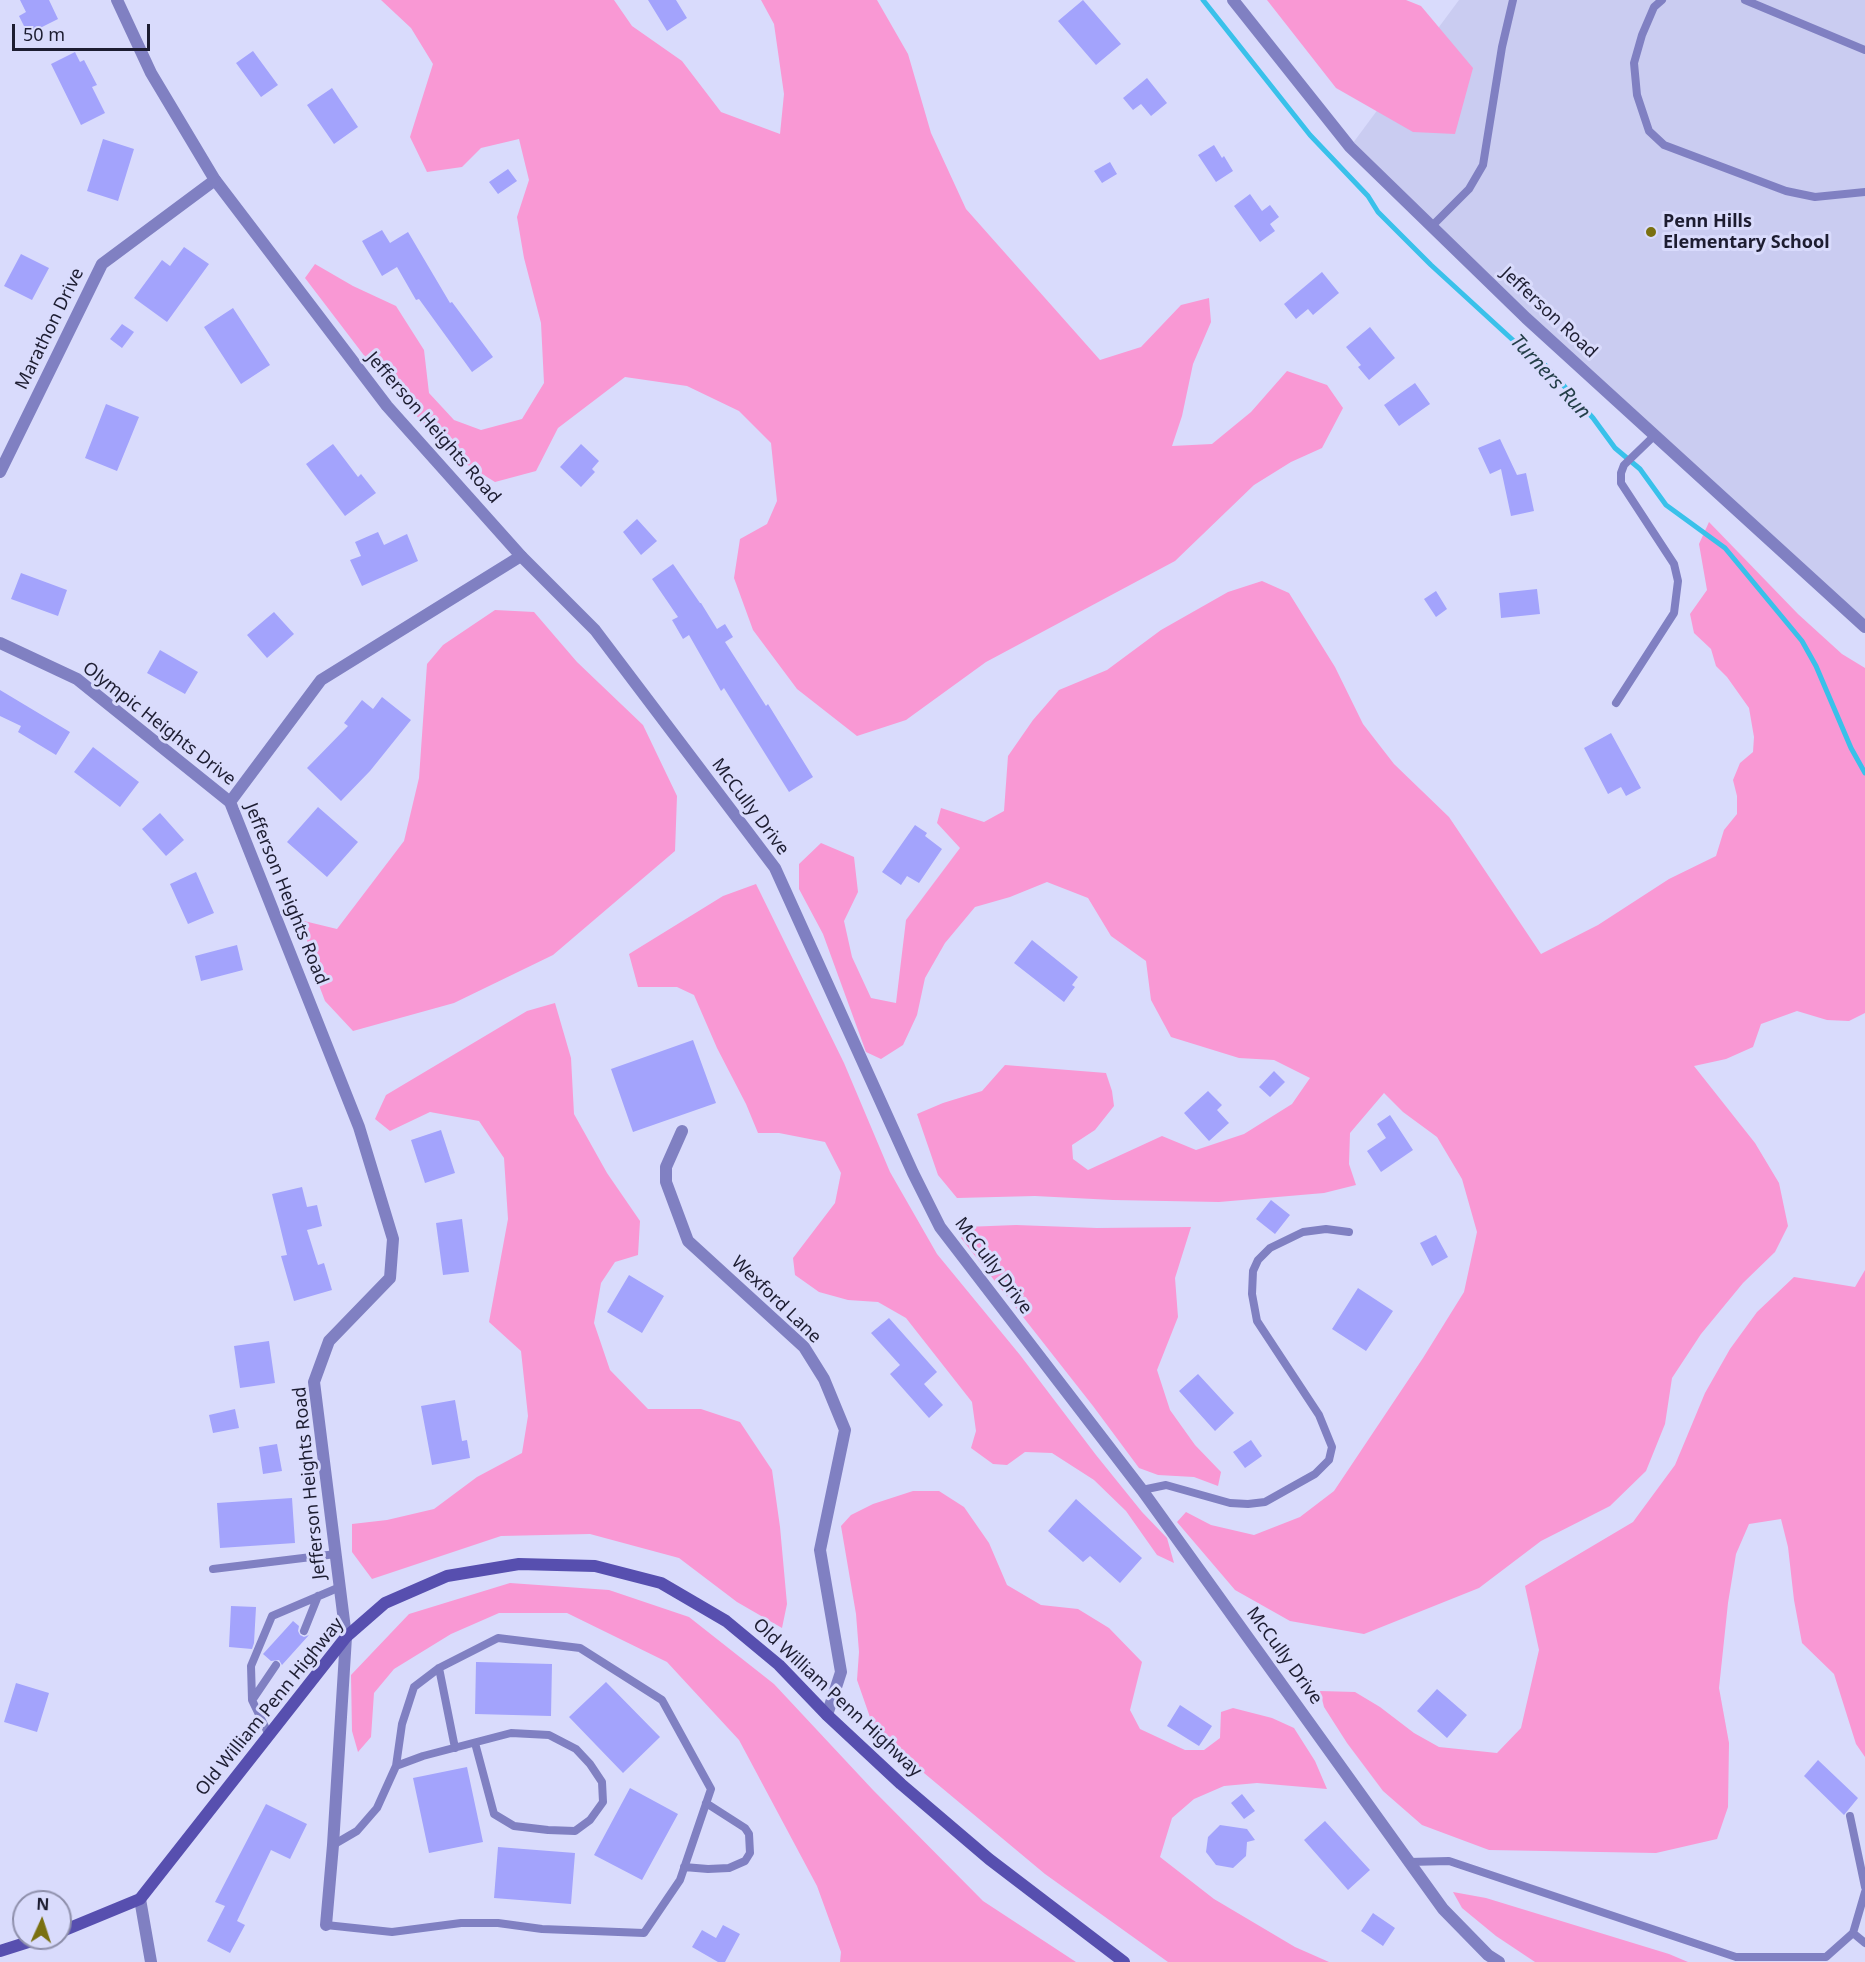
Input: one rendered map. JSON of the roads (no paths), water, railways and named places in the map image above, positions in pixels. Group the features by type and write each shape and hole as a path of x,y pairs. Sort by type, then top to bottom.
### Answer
{"main road":[{"name":"Old William Penn Highway","path":"72,1927 140,1899 346,1637 384,1603 447,1576 519,1564 595,1566 662,1583 726,1621 779,1665 827,1715 901,1784 989,1859 1124,1962"}],"street":[{"name":"Jefferson Heights Road","path":"117,0 151,73 215,180 387,406 521,556 321,680 230,802 359,1127 393,1239 390,1278 329,1341 314,1383 346,1637 326,1925"},
{"name":"Jefferson Road","path":"1233,0 1350,147 1526,318 1865,627"},
{"name":"Marathon Drive","path":"0,472 102,264 215,180"},
{"name":"McCully Drive","path":"521,556 595,630 775,868 940,1227 1142,1490 1443,1909 1488,1955 1499,1962"},
{"name":"Olympic Heights Drive","path":"0,643 77,679 230,802"},
{"name":"Wexford Lane","path":"682,1131 666,1167 666,1182 688,1241 804,1347 824,1379 845,1430 820,1550 841,1672 827,1715"},
{"path":"140,1899 151,1962"}],"lane":[{"path":"1432,226 1469,189 1483,165 1502,47 1513,0"},
{"path":"1662,0 1654,7 1642,35 1635,63 1637,95 1648,131 1664,145 1786,190 1815,197 1865,192"},
{"path":"1745,0 1865,50"},
{"path":"1616,703 1674,613 1678,581 1674,564 1621,483 1624,465 1655,435"},
{"path":"1142,1490 1167,1485 1230,1503 1265,1502 1315,1474 1329,1460 1332,1447 1319,1414 1257,1321 1252,1294 1253,1271 1258,1260 1270,1248 1295,1235 1326,1229 1349,1232"},
{"path":"213,1569 336,1554"},
{"path":"269,1735 252,1700 251,1666 272,1617 340,1587"},
{"path":"304,1631 318,1596"},
{"path":"326,1925 392,1932 461,1923 498,1923 543,1929 644,1933 680,1880 711,1789 662,1700 580,1648 498,1638 439,1668 414,1687 402,1724 396,1766 377,1808 357,1831 333,1845"},
{"path":"252,1700 276,1665"},
{"path":"439,1668 454,1748"},
{"path":"396,1766 454,1748 511,1733 549,1735 576,1749 590,1764 602,1782 603,1802 590,1820 575,1831 514,1826 494,1814 475,1743"},
{"path":"684,1867 729,1868 745,1861 750,1853 749,1834 745,1828 706,1803"},
{"path":"1851,1816 1865,1887"},
{"path":"1409,1862 1449,1861 1736,1957 1826,1958 1853,1933 1865,1892"},
{"path":"1853,1933 1865,1943"}],"waterway":[{"name":"Turners Run","path":"1203,0 1310,135 1368,196 1378,212 1431,265 1527,353 1545,365 1593,418 1615,448 1640,469 1666,505 1725,548 1802,641 1816,666 1851,748 1865,773"}],"place":[{"name":"Penn Hills Elementary School","path":"1651,232"}]}
